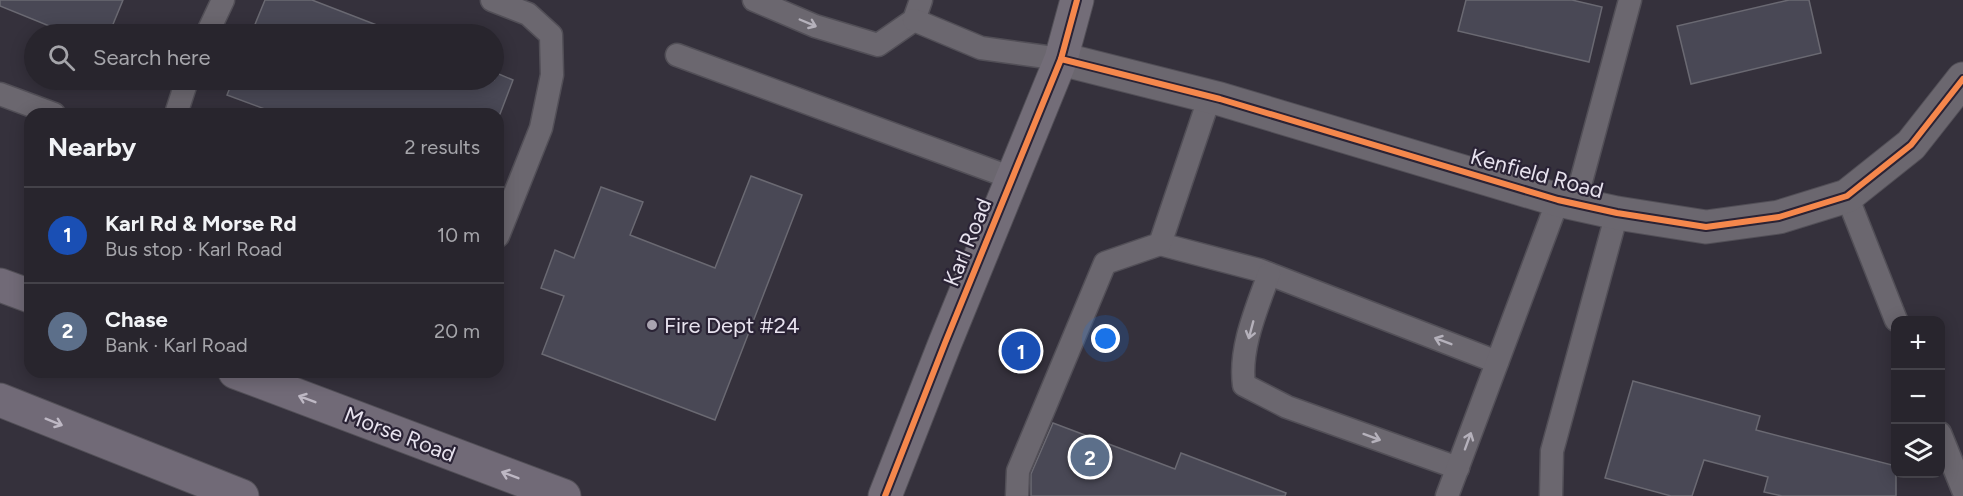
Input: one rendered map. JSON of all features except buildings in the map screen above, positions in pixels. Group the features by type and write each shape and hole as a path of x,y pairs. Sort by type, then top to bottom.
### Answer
{"main road":[{"name":"Karl Road","path":"885,496 1061,59 1077,0"},
{"path":"0,285 24,294"},
{"name":"Morse Road","path":"251,378 564,496"},
{"path":"0,400 243,496"}],"street":[{"name":"Kenfield Road","path":"1061,59 1210,96 1566,202 1617,213 1706,227 1779,217 1848,196 1911,145 1963,79"}],"lane":[{"path":"212,24 223,0"},
{"path":"492,0 528,14 551,35 552,75 541,128 504,221"},
{"path":"754,0 815,26 878,45 918,10 981,48 1061,59"},
{"path":"1447,496 1497,362 1566,202 1630,0"},
{"path":"676,54 1012,178"},
{"path":"178,108 184,90"},
{"path":"0,94 38,108"},
{"path":"1160,244 1210,96"},
{"path":"1848,196 1894,316"},
{"path":"1551,496 1552,451 1617,213"},
{"path":"1017,496 1017,471 1105,262 1160,244 1264,272 1497,362"},
{"path":"1264,272 1242,372 1244,384 1287,407 1458,468"},
{"path":"1945,443 1963,490"}],"cycle path":[{"path":"885,496 1061,59 1077,0"},
{"path":"1061,59 1220,99 1558,200 1617,213 1706,227 1779,217 1847,196 1911,145 1963,79"}],"place":[{"name":"Fire Dept #24","path":"652,325"},
{"name":"Karl Rd & Morse Rd","path":"1021,351"},
{"name":"Chase","path":"1090,457"}]}
